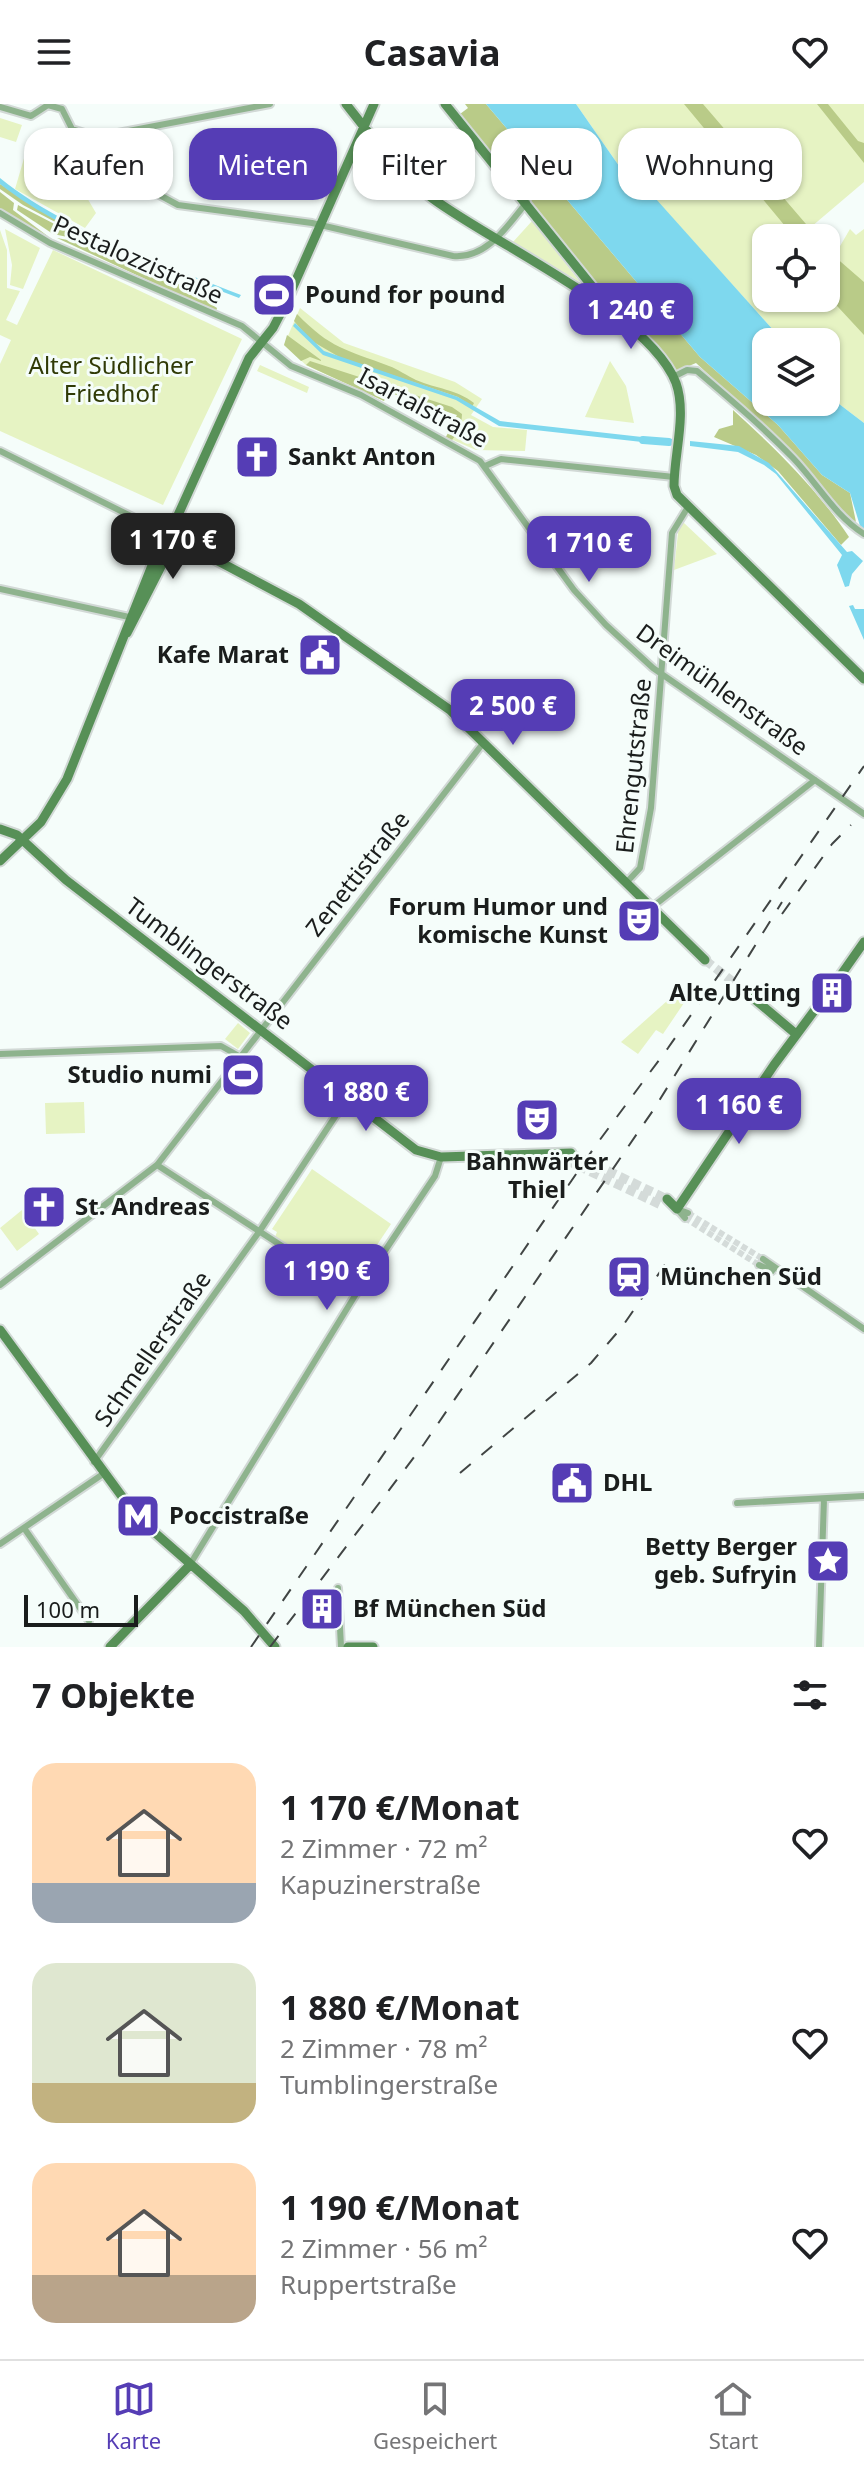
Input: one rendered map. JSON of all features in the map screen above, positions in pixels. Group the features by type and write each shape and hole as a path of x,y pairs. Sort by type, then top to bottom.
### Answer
{"main road":[{"path":"346,104 365,128"},
{"path":"366,128 374,104"},
{"path":"445,104 608,306"},
{"path":"0,861 24,841 51,807 67,779 161,543 169,535 241,376 274,326 353,157"},
{"path":"436,200 495,240 608,306 632,327 673,377 679,396 674,477 680,499 864,679"},
{"path":"125,636 137,619 170,549 169,535"},
{"path":"169,535 299,604 430,695 484,742 705,960"},
{"name":"Tumblingerstraße","path":"5,830 24,841 66,880 413,1148 441,1157 569,1156"},
{"path":"831,989 864,942"},
{"path":"746,992 796,1034"},
{"path":"665,1203 677,1209 823,999"},
{"path":"0,1330 137,1517 189,1566 244,1611 275,1647"},
{"path":"110,1647 189,1566"},
{"path":"348,1647 373,1647"}],"street":[{"path":"0,107 30,116 48,104 56,104 64,111 72,128"},
{"path":"141,128 270,104"},
{"path":"169,200 178,205 322,225 459,256 472,255 495,240 527,202"},
{"name":"Pestalozzistraße","path":"0,213 50,243 242,326 261,342"},
{"name":"Isartalstraße","path":"261,342 291,366 358,393 485,466 501,459 674,477"},
{"path":"673,377 687,370 697,371 785,450 834,509 862,533"},
{"path":"0,451 169,535"},
{"name":"Dreimühlenstraße","path":"485,466 574,590 606,625 663,673 864,814"},
{"name":"Ehrengutstraße","path":"626,883 640,869 645,842 663,673 672,533 688,507"},
{"path":"0,589 129,617"},
{"name":"Zenettistraße","path":"239,1056 484,742"},
{"path":"650,908 815,780"},
{"path":"0,1054 221,1046 239,1056 157,1165 0,1285"},
{"name":"Schmellerstraße","path":"94,1462 259,1232 348,1097"},
{"path":"189,1566 356,1294 432,1180 441,1157"},
{"path":"157,1165 356,1294"},
{"path":"677,1209 687,1215"},
{"path":"761,1262 864,1329"},
{"path":"0,1544 103,1474"},
{"path":"737,1503 864,1496"},
{"path":"819,1647 824,1499"},
{"path":"24,1528 89,1621"},
{"path":"338,1588 341,1647"}],"green space":[{"path":"465,104 486,104 506,128 491,128 491,155 475,135 475,128 469,128 460,114 468,108"},
{"path":"576,104 864,104 864,182 815,224 752,224 752,306 656,200 802,200 802,128 618,128 618,164 602,141 602,128 593,128"},
{"path":"684,104 703,104 724,128 704,128"},
{"path":"817,104 828,104 858,141 864,143 864,163"},
{"path":"0,118 22,125 16,142 0,137"},
{"path":"24,158 24,194 15,189"},
{"path":"0,184 78,231 76,233 23,205 0,189"},
{"path":"0,192 14,203 13,210 49,237 0,210"},
{"path":"35,200 88,200 96,213 85,228"},
{"path":"528,200 567,200 700,357 752,402 752,415 696,363 677,371 634,317 594,281"},
{"path":"764,200 785,200 806,224 783,224"},
{"path":"18,205 87,241 53,234 17,210"},
{"path":"532,221 580,282 513,242"},
{"path":"5,229 40,248 23,289 10,285 12,265"},
{"path":"850,229 856,235 864,229 864,423 840,405 840,328 771,328 757,312 840,312 840,246"},
{"name":"Alter Südlicher Friedhof","path":"0,230 7,250 7,288 20,291 6,320 17,325 53,250 242,339 163,505 0,431 0,364 11,340 0,335"},
{"path":"57,238 95,245 187,288 217,308 216,312"},
{"path":"840,261 864,282 864,335 840,309"},
{"path":"300,308 344,343 455,382 482,399 471,415 493,427 527,430 525,451 476,450 446,437 457,415 388,392 384,401 306,365 284,345"},
{"path":"297,314 339,347 460,395 474,403 472,407 458,397 341,358 310,340 294,321"},
{"path":"287,335 321,361 310,357 301,361 284,345"},
{"path":"310,361 452,407 462,414 461,428 452,440 446,437 457,415 388,392 384,401 306,365"},
{"path":"610,361 626,386 634,423 585,417"},
{"path":"260,365 309,387 307,393 257,371"},
{"path":"733,410 780,454 823,502 849,537 841,545 778,471 756,455 714,437 719,429 733,425"},
{"path":"754,416 768,416 822,475 850,493 856,522 843,514 784,444"},
{"path":"684,523 717,554 674,570 679,524"},
{"path":"677,992 686,1000 663,1034 656,1030 638,1054 621,1042"},
{"path":"238,1023 250,1033 238,1049 225,1039"},
{"path":"84,1102 85,1133 46,1134 45,1103"},
{"path":"312,1169 391,1224 351,1284 275,1237 277,1232 272,1229"},
{"path":"22,1210 39,1234 17,1251 0,1228"}],"water":[{"path":"486,104 576,104 593,128 506,128"},
{"path":"602,141 618,164 618,200 657,200 752,306 752,312 757,312 771,328 752,328 752,402 700,357 567,200 602,200"},
{"path":"0,178 24,196 24,200 31,200 84,230 241,295 239,298 115,249 53,219 25,202 0,184"},
{"path":"295,323 324,351 458,397 500,421 651,438 651,443 499,426 456,400 323,355 293,326"},
{"path":"840,405 864,423 864,539 850,493 822,475 768,416 840,416"},
{"path":"690,441 739,446 769,463 847,552 852,551 863,561 852,574 849,586 845,587 837,565 842,555 776,474 738,452 690,446"},
{"path":"853,605 855,609 864,609 864,640 849,606"}],"waterway":[{"path":"643,440 669,442"}],"tunnel":[{"path":"705,960 746,992"},
{"path":"571,1153 667,1199"},
{"path":"566,1160 663,1206"},
{"path":"688,1213 763,1259"},
{"path":"685,1218 759,1265"}],"railway":[{"path":"251,1647 596,1145 668,1048 864,766"},
{"path":"782,914 832,844 851,825"},
{"path":"270,1647 424,1444 654,1109 782,902"},
{"path":"460,1473 591,1363 622,1327 671,1256"}],"place":[{"name":"Pound for pound","path":"274,295"},
{"name":"Sankt Anton","path":"257,457"},
{"name":"Kafe Marat","path":"320,655"},
{"name":"Forum Humor und komische Kunst","path":"639,921"},
{"name":"Alte Utting","path":"832,993"},
{"name":"Studio numi","path":"243,1075"},
{"name":"Bahnwärter Thiel","path":"537,1120"},
{"name":"St. Andreas","path":"44,1207"},
{"name":"München Süd","path":"629,1277"},
{"name":"DHL","path":"572,1483"},
{"name":"Poccistraße","path":"138,1516"},
{"name":"Betty Berger geb. Sufryin","path":"828,1561"},
{"name":"Bf München Süd","path":"322,1609"}]}
